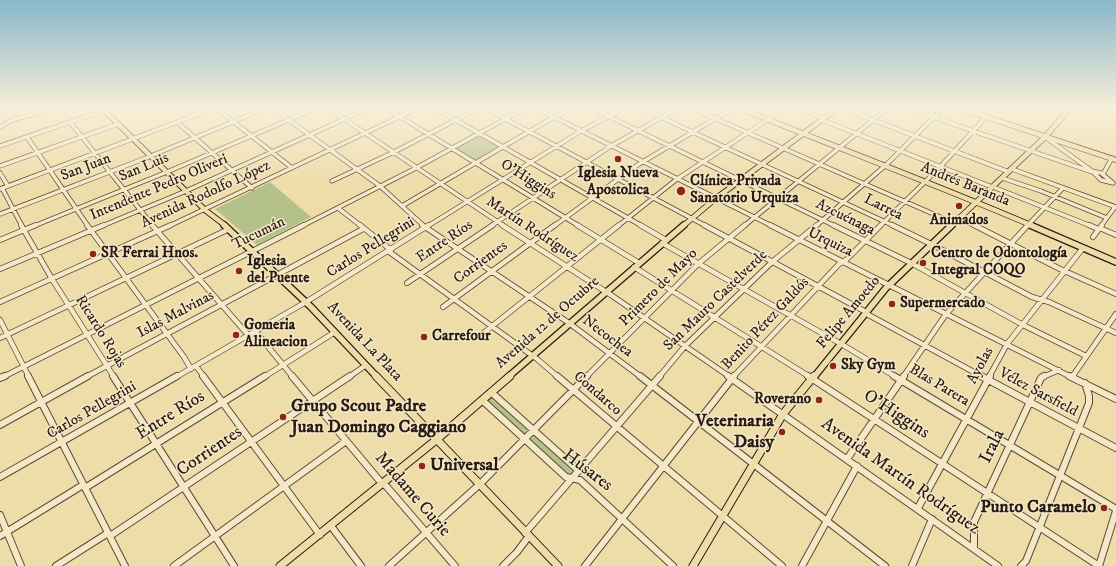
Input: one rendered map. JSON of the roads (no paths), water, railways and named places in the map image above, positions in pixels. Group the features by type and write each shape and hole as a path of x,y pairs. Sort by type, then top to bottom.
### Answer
{"main road":[{"name":"Avenida La Plata","path":"129,133 135,138"},
{"name":"Avenida La Plata","path":"130,133 168,172 306,302 436,440 558,566"},
{"path":"1034,133 1114,159"},
{"name":"Felipe Amoedo","path":"693,566 784,414 840,343 888,285 1048,133"},
{"name":"Avenida 12 de Octubre","path":"280,566 436,440 606,291 715,199 804,134"},
{"name":"Andrés Baranda","path":"804,134 976,202 1116,262"}],"street":[{"path":"0,146 37,133"},
{"path":"79,133 96,153 139,210 249,336"},
{"path":"0,166 92,133"},
{"path":"1,188 50,171 147,133"},
{"path":"189,133 252,188"},
{"name":"San Juan","path":"0,214 205,133"},
{"path":"249,133 292,168"},
{"name":"San Luis","path":"0,240 168,172 258,133"},
{"name":"Intendente Pedro Oliveri","path":"0,269 187,190 313,133"},
{"name":"Avenida Rodolfo López","path":"0,302 157,231 208,210 365,133"},
{"name":"Martín Rodríguez","path":"367,133 467,203 606,291 784,414"},
{"name":"Tucumán","path":"0,378 338,208 416,168 478,133"},
{"name":"Blas Parera","path":"480,133 628,218 698,264 840,343 901,379 1116,510"},
{"path":"402,206 527,133"},
{"name":"Vélez Sarsfield","path":"532,133 1116,448"},
{"name":"Carlos Pellegrini","path":"0,477 256,332 467,203 577,133"},
{"name":"Urquiza","path":"586,133 1116,399"},
{"name":"Entre Ríos","path":"406,283 611,146 634,133"},
{"name":"Azcuénaga","path":"643,133 911,263 1023,325 1086,356"},
{"name":"Corrientes","path":"443,307 642,162 691,133"},
{"name":"Larrea","path":"696,133 931,244 1032,297 1116,333"},
{"path":"481,335 676,179 747,133"},
{"path":"749,133 954,223"},
{"path":"908,133 1116,207 1092,237"},
{"name":"San Mauro Castelverde","path":"503,566 517,552 527,534 578,470 617,427 685,346 772,262 823,220 884,166 918,133"},
{"name":"Benito Pérez Galdós","path":"585,566 732,378 817,286 846,260 906,201 971,133"},
{"path":"984,133 1106,176 1115,182"},
{"path":"332,181 429,134"},
{"name":"O'Higgins","path":"429,134 639,263"},
{"path":"857,134 1116,235"},
{"name":"Primero de Mayo","path":"389,566 480,484 698,264 857,134"},
{"name":"Necochea","path":"309,135 380,186 426,228 569,323 610,353 754,463 885,566"},
{"path":"27,137 62,190 125,279 184,357 222,402 320,535"},
{"path":"1045,137 1102,180 1115,182"},
{"path":"1106,176 1114,159"},
{"path":"0,173 8,186"},
{"path":"1002,178 1107,218"},
{"name":"Ricardo Rojas","path":"1,188 52,279 234,566"},
{"path":"847,459 946,314 1063,188"},
{"name":"Condarco","path":"338,208 419,274 532,356 782,566"},
{"path":"959,218 1065,271 1116,294"},
{"path":"0,338 229,229"},
{"name":"Islas Malvinas","path":"0,425 107,365 363,229"},
{"name":"Ayolas","path":"918,508 1007,344 1083,248"},
{"name":"O'Higgins","path":"634,267 812,378 1099,566"},
{"path":"1072,377 1116,314"},
{"path":"0,320 125,566"},
{"name":"Madame Curie","path":"256,332 346,441 455,566"},
{"name":"Entre Ríos","path":"0,536 156,443 335,332"},
{"name":"Corrientes","path":"56,566 109,535 184,487 366,365"},
{"name":"Irala","path":"974,549 973,526 1031,402 1044,375 1059,370"},
{"path":"1021,566 1026,562 1089,400 1085,383"},
{"name":"Húsares","path":"492,392 578,470"},
{"name":"Húsares","path":"482,400 566,476 580,480 673,566"},
{"name":"Avenida Martín Rodríguez","path":"784,414 998,566"},
{"path":"174,566 346,441"},
{"path":"802,566 857,466"},
{"path":"1099,566 1116,510"},
{"path":"0,515 22,566"},
{"path":"912,566 932,519"},
{"path":"331,526 361,566"}],"place":[{"name":"Iglesia Nueva Apostolica","path":"618,159"},
{"name":"Clínica Privada Sanatorio Urquiza","path":"681,191"},
{"name":"Animados","path":"959,206"},
{"name":"SR Ferrai Hnos.","path":"93,254"},
{"name":"Centro de Odontología Integral COQO","path":"923,263"},
{"name":"Iglesia del Puente","path":"239,271"},
{"name":"Supermercado","path":"892,304"},
{"name":"Gomeria Alineacion","path":"236,335"},
{"name":"Carrefour","path":"424,337"},
{"name":"Sky Gym","path":"833,366"},
{"name":"Roverano","path":"819,400"},
{"name":"Grupo Scout Padre Juan Domingo Caggiano","path":"283,417"},
{"name":"Veterinaria Daisy","path":"782,432"},
{"name":"Universal","path":"422,466"},
{"name":"Punto Caramelo","path":"1104,508"}]}
